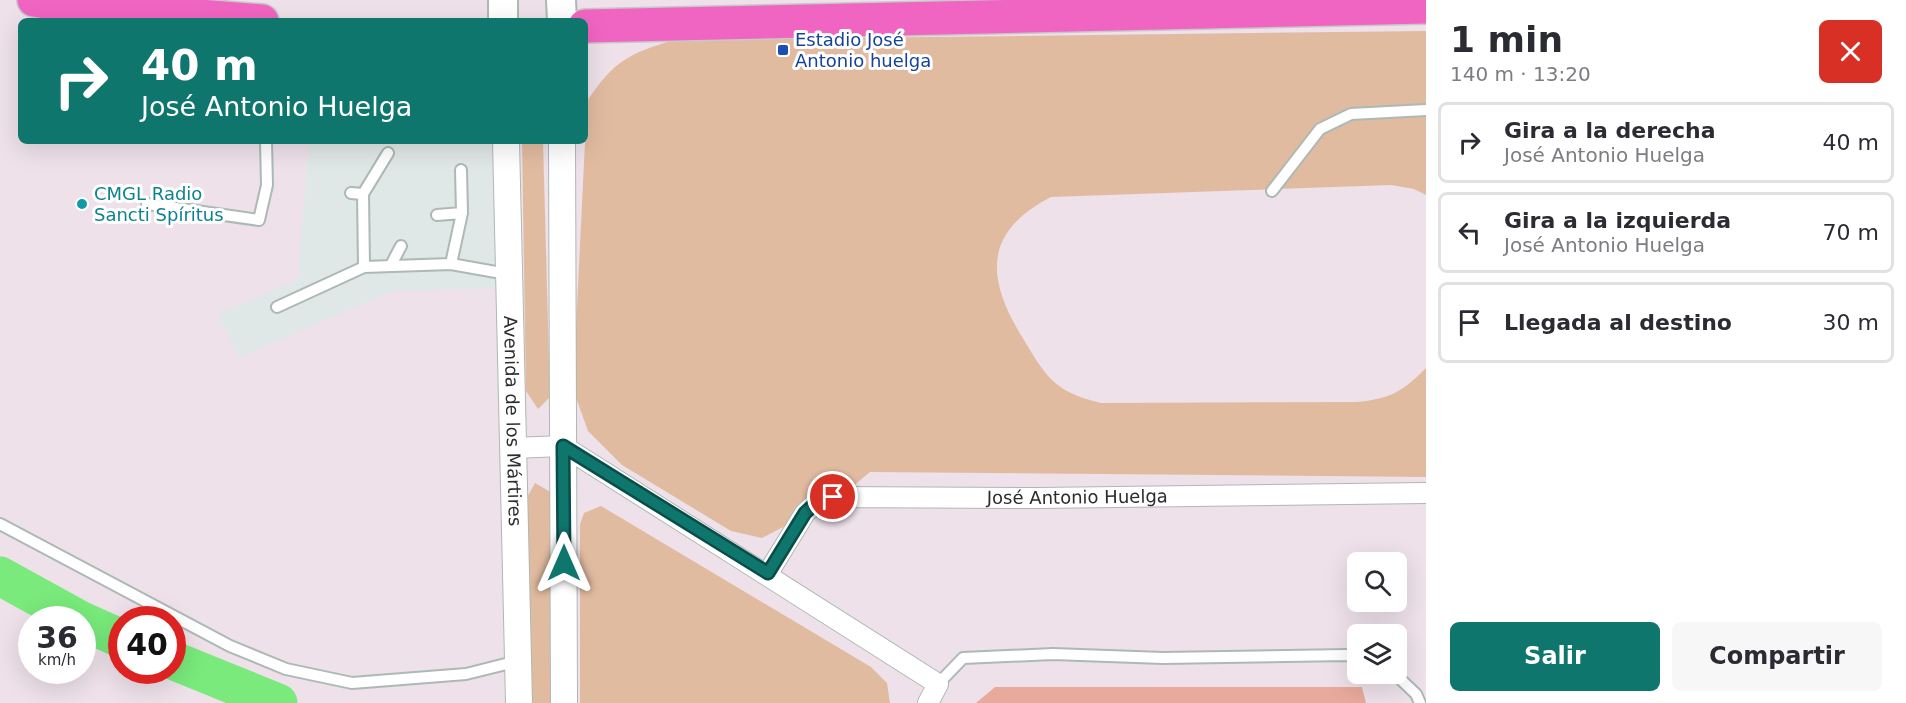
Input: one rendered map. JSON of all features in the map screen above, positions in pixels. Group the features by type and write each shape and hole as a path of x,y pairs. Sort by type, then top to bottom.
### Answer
{"highway":[{"path":"53,6 220,18"},
{"path":"588,26 1426,7"},
{"path":"588,45 593,39 642,24"}],"main road":[{"path":"503,0 503,18"},
{"path":"561,0 562,18"}],"street":[{"name":"Avenida de los Mártires","path":"506,144 507,274 519,703"},
{"path":"562,144 564,703"},
{"path":"513,448 563,446 768,573 938,684 928,703"},
{"name":"José Antonio Huelga","path":"768,573 805,513 818,501 833,497 1039,498 1426,492"}],"lane":[{"path":"1272,192 1320,129 1351,114 1426,110"},
{"path":"147,204 259,220 267,185 266,144"},
{"path":"364,267 363,194 388,153"},
{"path":"452,264 462,213 461,170"},
{"path":"351,193 363,194"},
{"path":"437,214 462,213"},
{"path":"391,265 401,246"},
{"path":"277,307 364,267 452,264 507,274"},
{"path":"0,524 230,646 286,669 352,683 466,674 518,661"},
{"path":"938,684 963,658 1053,654 1163,658 1347,656"},
{"path":"1406,684 1416,694 1420,703"}],"shaded area":[{"path":"1426,31 1426,195 1414,189 1391,185 1051,197 1029,210 1013,225 1003,240 998,257 997,274 1009,314 1044,371 1061,387 1085,399 1101,403 1356,402 1378,399 1395,393 1426,368 1426,477 870,472 852,487 812,488 787,525 762,538 731,531 622,465 588,431 573,389 585,144 588,144 588,100 606,76 624,60 674,40"},
{"path":"309,144 493,144 495,288 393,291 238,358 218,314 298,279"},
{"path":"522,144 543,144 550,397 538,409 526,391"},
{"path":"535,483 554,494 556,703 528,703 524,503"},
{"path":"601,506 871,667 887,683 890,703 580,703 580,524 584,513"},
{"path":"995,687 1362,687 1366,703 976,703"}],"waterway":[{"path":"0,576 55,606"},
{"path":"96,627 108,633"},
{"path":"186,666 278,703"}],"place":[{"name":"Estadio José Antonio huelga","path":"783,50"},
{"name":"CMGL Radio Sancti Spíritus","path":"82,204"}],"route":[{"path":"564,563 563,446 768,573 805,513 818,501 833,497"}]}
